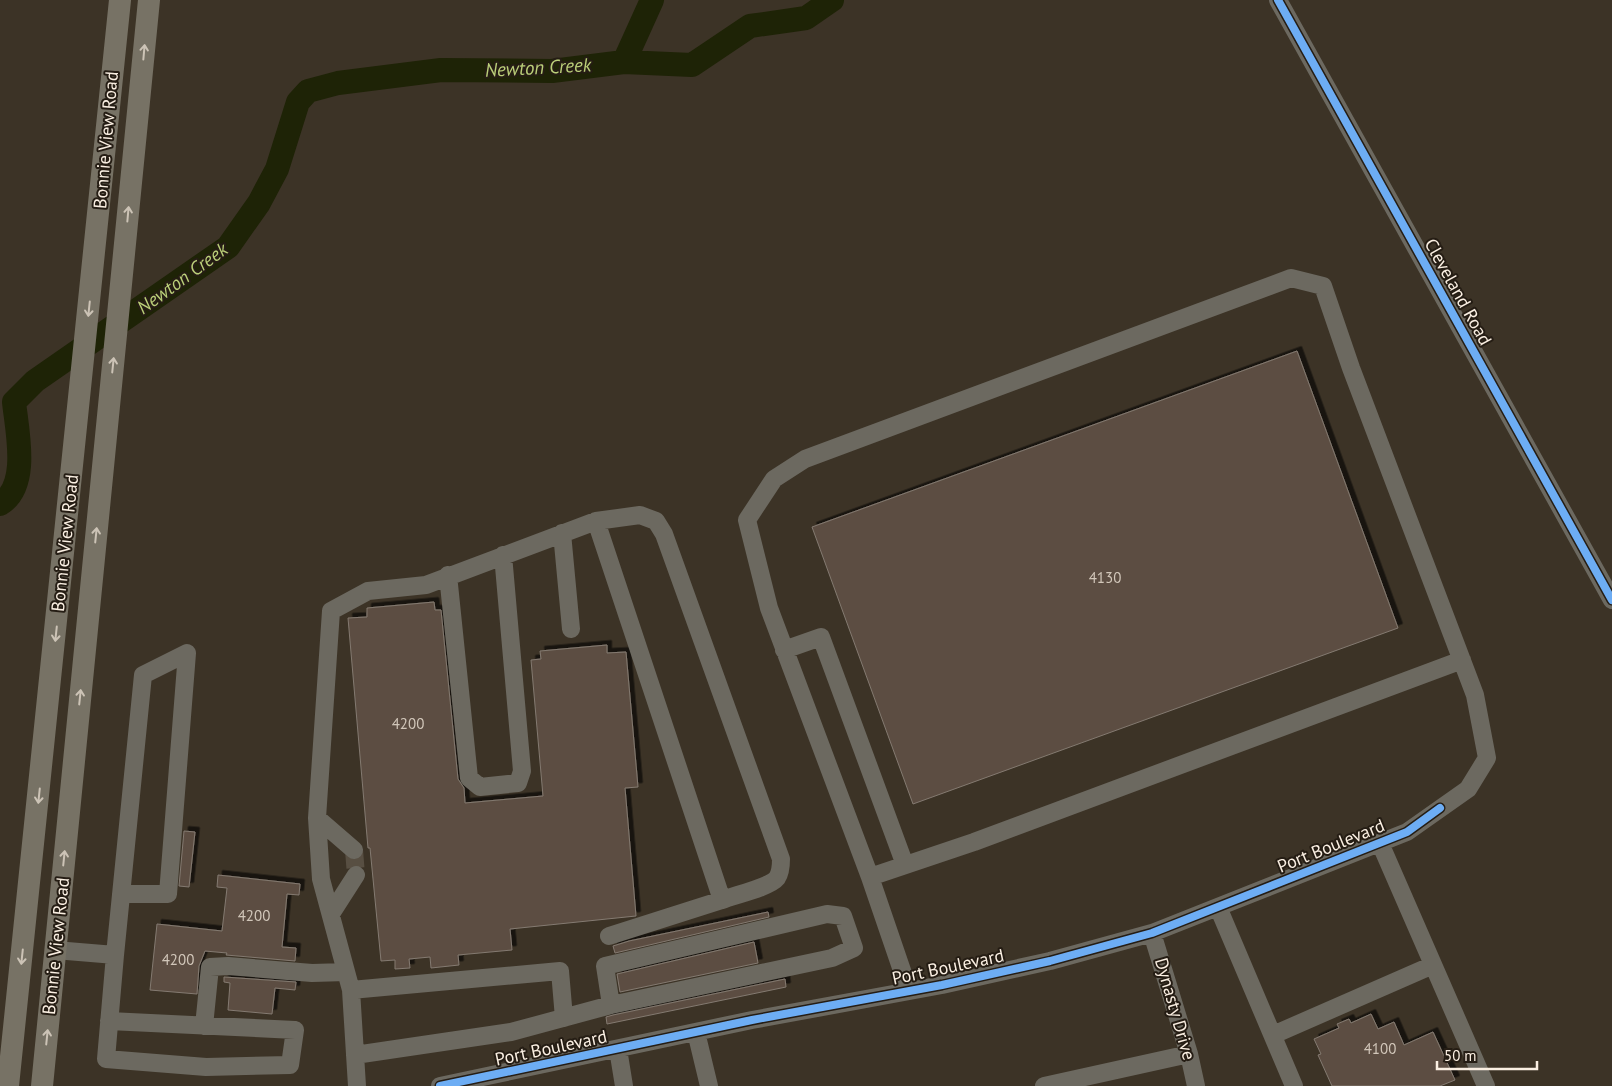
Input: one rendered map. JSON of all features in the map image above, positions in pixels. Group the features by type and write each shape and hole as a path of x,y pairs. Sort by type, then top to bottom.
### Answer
{"main road":[{"name":"Bonnie View Road","path":"8,1086 120,0"},
{"name":"Bonnie View Road","path":"42,1086 149,0"}],"street":[{"name":"Cleveland Road","path":"1278,0 1612,600"},
{"name":"Port Boulevard","path":"440,1086 696,1032 909,991 1041,963 1152,933 1407,832 1468,789 1487,758 1475,695 1355,377 1323,286 1292,278 805,459 774,479 747,520 769,608 784,650"},
{"path":"357,1086 351,990 321,879 317,818 331,611 368,591 426,585 448,575 596,521 640,516 656,521 664,534 781,859 779,873 770,883 608,936"},
{"path":"596,521 722,900"},
{"path":"562,533 572,629"},
{"path":"448,575 469,778 480,787 518,783 522,771 503,555"},
{"path":"905,865 821,637 784,650 870,877 909,991"},
{"path":"109,1022 295,1030 290,1065 206,1067 106,1059 109,1022 115,955 121,894 143,675 187,653 168,894 121,894"},
{"path":"870,877 1462,660"},
{"path":"317,818 354,850"},
{"path":"1380,843 1486,1086"},
{"path":"331,914 356,875"},
{"path":"1218,907 1294,1086"},
{"path":"355,1055 511,1032 611,1004 832,958 854,948 843,916 827,914 605,966 611,1004"},
{"name":"Dynasty Drive","path":"1152,933 1189,1054 1196,1086"},
{"path":"55,950 115,955"},
{"path":"1273,1035 1433,965"},
{"path":"204,1026 210,967 228,966 312,973 346,972"},
{"path":"351,990 560,971 564,1018"},
{"path":"696,1032 709,1086"},
{"path":"618,1049 624,1086"},
{"path":"1044,1086 1189,1054"}],"building":[{"path":"1297,351 1398,628 913,804 812,527"},
{"path":"434,602 435,610 441,610 458,779 464,788 465,803 543,796 531,660 541,659 540,651 607,645 607,653 626,652 638,787 625,788 636,916 510,929 512,950 458,955 459,965 431,968 430,957 409,959 410,968 395,969 395,960 381,961 370,848 368,848 348,618 367,617 367,608"},
{"path":"184,831 195,832 189,887 179,886"},
{"path":"218,875 300,884 299,895 287,894 282,947 296,948 295,961 226,955 227,953 205,951 199,966 197,994 150,990 157,924 222,931 227,888 217,887"},
{"path":"768,912 769,917 615,953 613,946 629,941"},
{"path":"754,942 758,963 620,992 617,974"},
{"path":"224,977 296,982 295,990 275,988 272,1014 228,1010 230,983 224,982"},
{"path":"785,979 786,987 607,1024 606,1017 613,1015"},
{"path":"1371,1014 1378,1029 1394,1022 1404,1045 1433,1032 1455,1080 1440,1086 1332,1086 1318,1055 1321,1054 1314,1039 1339,1028 1337,1024 1349,1019 1351,1023"}],"waterway":[{"name":"Newton Creek","path":"0,504 9,496 15,485 18,471 19,442 14,402 35,381 228,247 259,203 277,169 298,102 308,91 338,83 441,70 552,71 624,62 652,0"},
{"path":"624,62 692,65 750,26 806,18 832,0"}],"tunnel":[{"path":"354,850 356,875"}],"cycle path":[{"path":"1278,0 1612,600"},
{"path":"440,1086 752,1020 942,985 1050,961 1152,933 1407,832 1440,808"}]}
